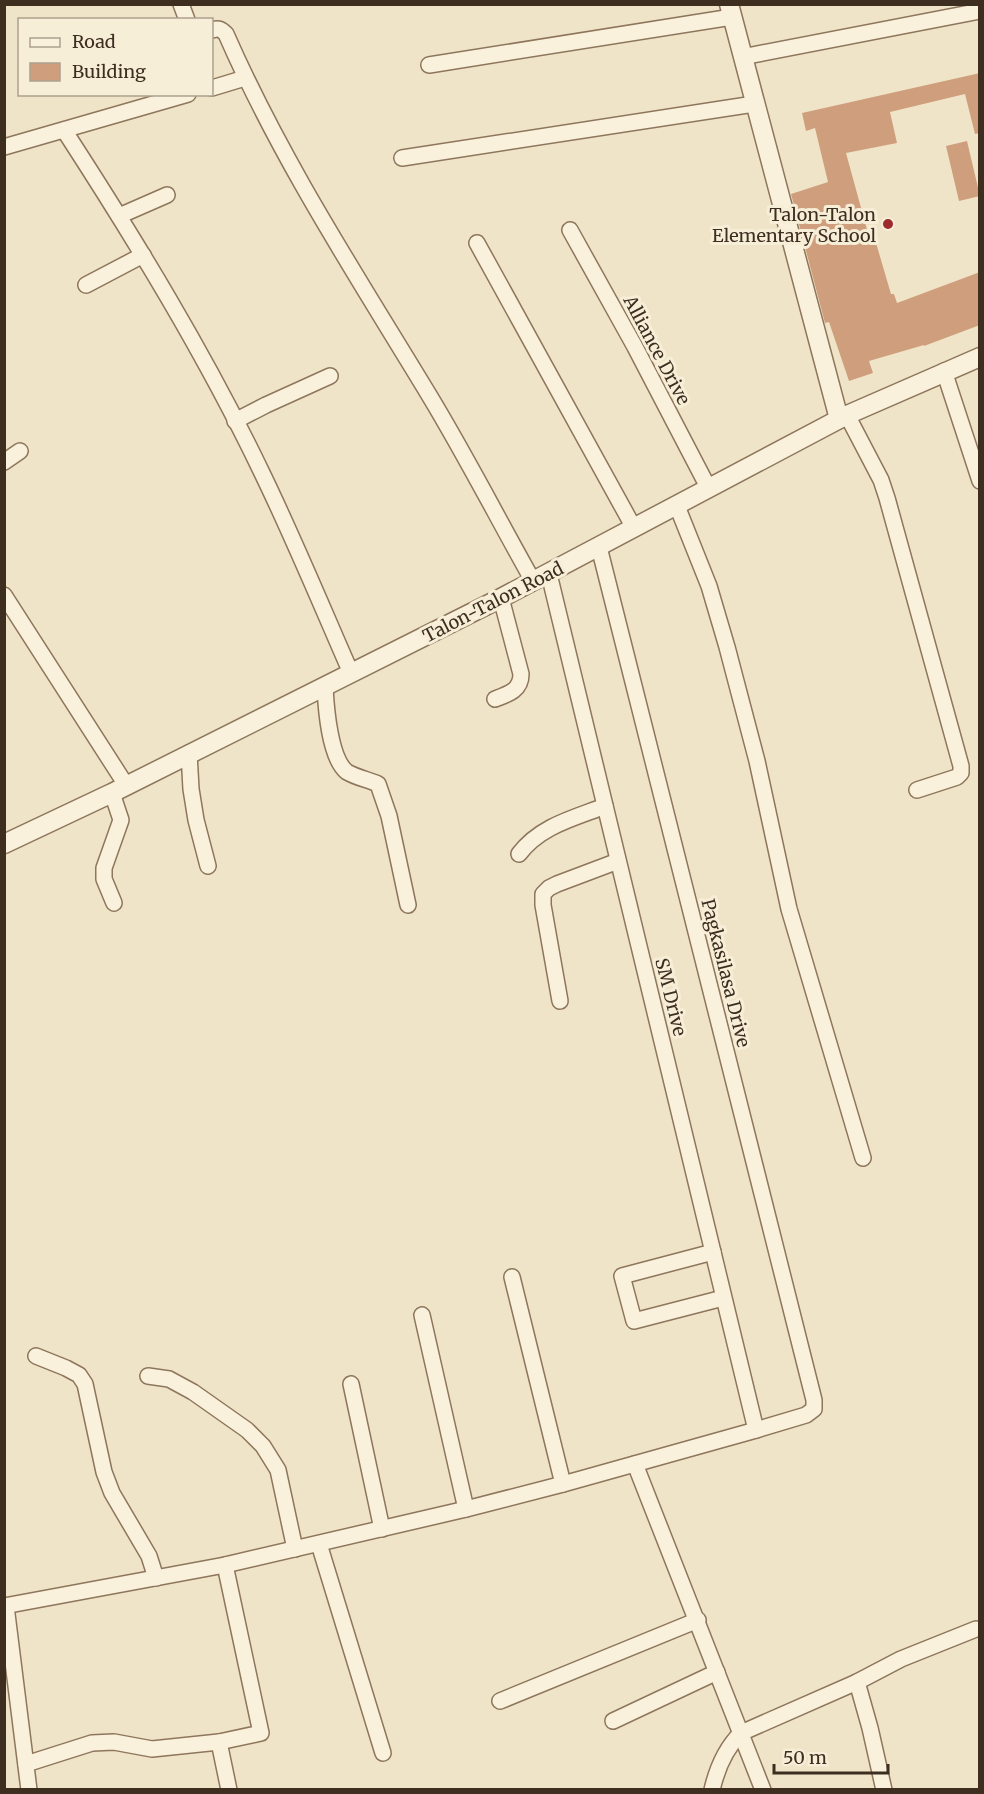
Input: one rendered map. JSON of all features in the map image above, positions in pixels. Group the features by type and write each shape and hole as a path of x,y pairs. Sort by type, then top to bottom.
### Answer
{"street":[{"path":"429,65 730,10 754,104 843,417 878,473 887,498 961,766 961,773 957,777 917,789"},
{"path":"742,57 980,11"},
{"name":"SM Drive","path":"213,30 218,28 226,34 245,78 310,202 541,578 605,806 756,1430"},
{"path":"213,88 245,78"},
{"path":"4,147 181,96"},
{"path":"402,158 754,104"},
{"path":"64,130 143,255 204,361 262,473 351,674"},
{"path":"119,216 167,195"},
{"name":"Alliance Drive","path":"570,230 635,347 709,489"},
{"path":"477,243 634,528"},
{"path":"86,285 143,255"},
{"name":"Talon-Talon Road","path":"4,844 541,578 843,417 980,357"},
{"path":"944,371 980,481"},
{"path":"235,421 330,376"},
{"path":"4,462 20,451"},
{"path":"677,506 709,586 727,647 757,761 789,909 863,1158"},
{"name":"Pagkasilasa Drive","path":"599,547 814,1400 814,1409 806,1415 756,1430"},
{"path":"4,595 119,789 121,820 104,868 104,879 114,903"},
{"path":"495,699 515,690 521,682 521,674 501,598"},
{"path":"325,687 330,730 339,762 348,772 378,783 389,816 408,905"},
{"path":"189,753 196,820 208,866"},
{"path":"519,854 536,835 555,825 605,806"},
{"path":"560,1001 543,894 557,884 618,861"},
{"path":"713,1252 622,1276 634,1321 723,1298"},
{"path":"512,1278 563,1484"},
{"path":"423,1315 466,1509"},
{"path":"36,1356 72,1372 79,1376 85,1384 104,1472 112,1493 149,1556 156,1578"},
{"path":"148,1376 170,1379 194,1392 247,1430 263,1446 279,1470 295,1549"},
{"path":"351,1384 382,1529"},
{"path":"29,1790 5,1606 225,1565 319,1544 563,1484 756,1430"},
{"path":"635,1464 763,1790"},
{"path":"319,1544 383,1753"},
{"path":"26,1764 92,1743 114,1742 152,1749 219,1742 261,1733 225,1565"},
{"path":"500,1701 698,1620"},
{"path":"712,1790 723,1757 731,1743 741,1733 857,1682 901,1659 976,1629"},
{"path":"613,1721 717,1672"},
{"path":"857,1682 884,1790"},
{"path":"219,1742 229,1790"}],"building":[{"path":"980,73 980,133 975,134 965,94 890,112 897,143 846,153 869,237 874,236 891,294 894,294 897,303 980,272 980,325 924,346 869,361 873,373 849,381 829,322 825,323 791,194 828,182 815,128 806,131 802,113"},
{"path":"967,141 980,196 959,201 946,146"}],"place":[{"name":"Talon-Talon Elementary School","path":"888,224"}]}
